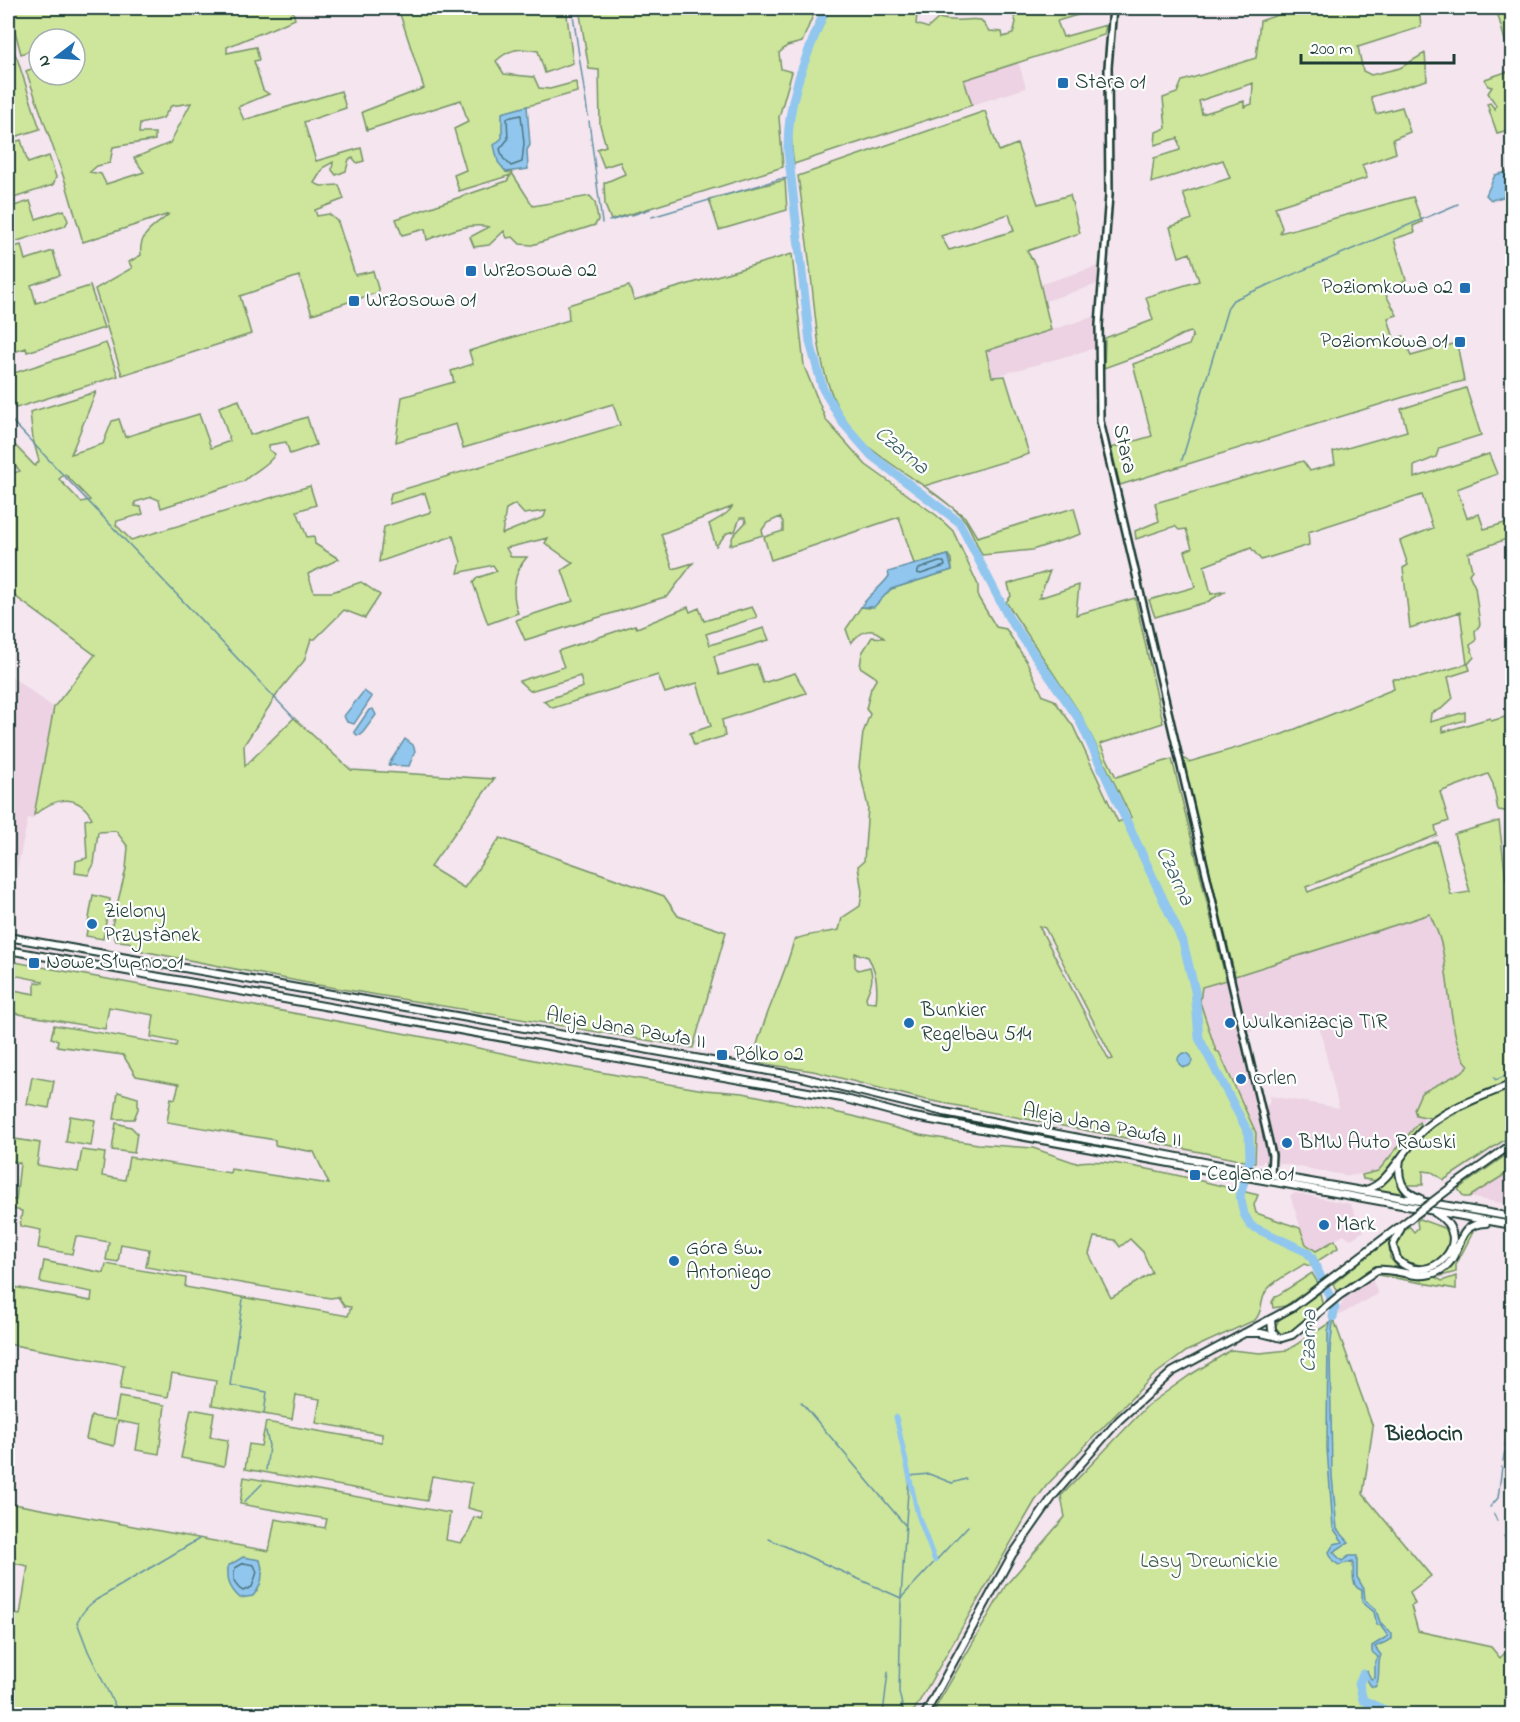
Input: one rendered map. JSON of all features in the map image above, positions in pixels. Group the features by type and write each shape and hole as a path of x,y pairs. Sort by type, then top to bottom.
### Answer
{"main road":[{"name":"Aleja Jana Pawła II","path":"8,937 797,1076 937,1111 1235,1172"},
{"name":"Aleja Jana Pawła II","path":"8,950 842,1098 909,1116 1235,1172"},
{"path":"1358,1190 1374,1187 1400,1159 1417,1135 1440,1116 1512,1084"},
{"path":"925,1714 1012,1555 1054,1495 1093,1449 1164,1378 1192,1359 1271,1318 1315,1291 1512,1144"},
{"path":"1400,1159 1398,1175 1403,1187 1413,1196 1440,1205"},
{"path":"1235,1172 1429,1211 1512,1225"},
{"path":"1253,1175 1271,1175 1512,1217"},
{"path":"1403,1224 1394,1241 1397,1259 1413,1269 1434,1266 1449,1253 1453,1235 1448,1223 1429,1211"},
{"path":"1241,1333 1261,1333 1277,1337 1294,1334 1340,1295 1379,1270 1419,1276 1437,1272 1452,1260 1464,1230 1470,1226 1499,1222"},
{"path":"1271,1318 1272,1330 1277,1337"}],"street":[{"name":"Stara","path":"1113,8 1108,67 1110,195 1098,341 1100,421 1272,1155 1271,1175"}],"shaded area":[{"path":"1018,61 1026,88 972,105 964,80"},
{"path":"1099,266 1098,284 1042,302 1051,330 1096,316 1095,348 992,377 923,321"},
{"path":"8,674 53,707 33,819 28,818 8,912"},
{"path":"1430,914 1441,941 1451,1009 1462,1057 1469,1065 1462,1072 1420,1093 1416,1115 1424,1119 1378,1171 1349,1176 1278,1163 1265,1107 1269,1104 1270,1096 1339,1108 1316,1013 1249,1031 1235,976"},
{"path":"1226,980 1268,1161 1263,1161 1262,1164 1255,1163 1256,1133 1216,1051 1200,1002 1202,987"},
{"path":"1512,1170 1512,1205 1469,1197 1498,1179"},
{"path":"1296,1193 1350,1204 1364,1231 1351,1239 1344,1235 1316,1251 1306,1244 1290,1195"},
{"path":"1371,1277 1378,1294 1334,1318 1348,1293"}],"green space":[{"path":"9,8 292,8 295,19 227,47 227,53 256,47 259,60 254,61 263,90 269,94 238,107 244,120 341,91 346,108 304,122 316,161 361,148 364,161 357,163 353,158 349,159 346,171 336,175 332,170 333,162 324,167 314,183 321,186 339,185 344,199 315,210 317,216 329,214 338,222 355,275 373,271 379,292 312,314 299,276 240,296 251,334 122,375 95,289 132,268 129,262 141,255 142,241 145,236 169,214 83,242 66,184 32,87 87,87 87,27 27,27 27,52 21,54","holes":["191,103 170,143 134,158 144,172 106,184 101,174 90,172 97,166 110,163 113,147 155,140 155,133 139,133 140,124 163,118 171,106"]},
{"path":"398,8 566,8 573,63 545,73 538,51 526,49 510,52 496,61 504,74 534,77 539,88 550,89 576,82 577,92 503,113 503,138 495,145 506,172 512,173 533,206 590,196 595,202 598,220 595,225 532,245 520,244 513,237 507,238 504,231 489,245 474,247 470,237 489,227 481,226 457,229 427,240 425,229 402,235 396,219 507,181 511,175 459,191 454,175 466,170 454,129 468,122 461,100 367,130 362,112 424,88"},
{"path":"579,8 816,8 802,42 787,46 779,53 781,69 792,72 779,117 783,167 611,220 605,205 604,183 625,174 620,162 604,167 597,149 606,146 600,125 599,70 589,69"},
{"path":"830,8 925,8 917,15 916,24 928,28 939,18 981,20 989,31 1002,32 1003,37 1013,34 1016,22 1013,13 1003,8 1079,8 1081,14 1057,21 1063,37 1106,25 1104,35 964,80 972,105 794,164 792,123 795,103 806,65"},
{"path":"925,8 949,8 943,11"},
{"path":"1298,8 1370,8 1372,13 1388,8 1419,8 1421,27 1358,47 1363,71 1371,75 1400,68 1425,53 1427,80 1371,97 1376,114 1402,107 1410,132 1393,139 1396,153 1362,165 1367,178 1275,207 1282,228 1280,233 1413,197 1422,222 1413,226 1415,232 1394,239 1406,280 1390,289 1386,295 1397,315 1388,318 1394,339 1404,336 1411,356 1457,343 1464,381 1433,388 1120,485 1111,448 1152,436 1133,364 1189,345 1193,335 1191,332 1181,335 1156,349 1104,368 1105,338 1153,320 1146,297 1199,281 1190,253 1179,257 1170,227 1192,219 1183,193 1230,178 1223,160 1151,183 1154,158 1180,150 1178,138 1155,145 1156,132 1166,128 1163,98 1177,93 1182,81 1256,58 1260,21","holes":["1253,83 1252,104 1244,107 1244,101 1202,114 1199,101"]},
{"path":"1496,8 1512,8 1512,66"},
{"path":"10,44 17,58 40,129 8,139 8,45"},
{"path":"1509,71 1512,82 1512,129 1497,133 1487,104 1490,103 1495,109 1496,105 1488,93 1492,87 1488,86 1485,79"},
{"path":"985,111 999,151 1017,144 1038,204 1070,195 1080,233 1027,251 1036,266 1051,330 986,351 992,377 1005,376 1029,454 924,486 869,447 852,430 839,410 824,368 819,345 798,176","holes":["1009,214 1014,231 949,250 941,236"]},
{"path":"21,140 28,163 49,156 56,177 53,185 8,200 8,144"},
{"path":"785,180 787,210 719,230 709,199"},
{"path":"30,201 36,219 64,210 68,221 65,226 8,244 8,208"},
{"path":"21,245 25,260 53,251 60,275 31,285 36,303 90,286 104,328 27,352 26,348 8,354 8,249"},
{"path":"792,254 804,366 826,420 866,465 936,515 953,531 978,585 978,597 996,627 1006,629 1027,662 1043,696 1054,700 1073,726 1118,822 1131,817 1081,715 1006,602 1011,596 1008,584 1050,571 1039,598 1079,585 1076,615 1135,598 1163,723 1100,744 1116,777 1172,759 1226,980 1202,987 1200,1002 1216,1051 1219,1052 1256,1133 1255,1163 1150,1142 1147,1132 1132,1129 1131,1139 922,1099 813,1071 758,1063 754,1057 762,1028 794,940 839,930 842,918 860,906 862,892 858,866 864,861 868,807 859,767 863,733 870,714 866,709 871,688 877,678 860,667 862,653 872,637 884,638 880,634 867,631 851,643 846,629 861,607 869,608 891,589 952,570 951,559 948,555 914,564 899,517 771,560 764,537 783,531 783,522 780,517 767,523 762,530 763,535 730,545 733,536 746,522 745,518 740,518 735,531 727,533 716,546 709,524 725,515 732,507 661,534 673,569 693,563 668,596 525,640 516,620 573,601 562,570 573,563 545,543 548,538 506,548 511,557 527,557 516,577 514,598 518,613 488,624 473,583 477,578 497,571 493,565 458,573 461,562 453,536 379,562 384,527 431,512 425,493 389,504 391,493 620,425 613,404 463,448 456,424 396,442 402,397 454,382 451,371 473,364 469,351 569,320 568,305 629,286 634,300","holes":["515,504 524,514 546,511 544,517 502,534 506,509","1039,926 1045,928 1113,1059 1109,1060","855,953 868,957 876,980 876,1003 867,1002 866,997 872,975 870,967 858,970 855,967"]},
{"path":"106,343 118,376 16,408 8,402 8,375"},
{"path":"1466,388 1481,435 1439,448 1436,457 1414,466 1414,478 1489,454 1497,474 1457,489 1467,518 1479,514 1484,529 1512,521 1512,537 1468,553 1472,570 1469,574 1475,587 1480,625 1475,631 1476,641 1470,645 1474,657 1468,664 1470,670 1448,677 1453,698 1441,709 1431,713 1430,722 1465,712 1465,720 1442,727 1443,732 1490,718 1491,721 1512,715 1512,812 1498,810 1493,784 1488,774 1440,792 1449,821 1435,826 1437,835 1306,887 1308,892 1437,841 1451,895 1470,892 1454,834 1499,821 1506,880 1512,879 1512,1080 1459,1102 1430,1118 1416,1115 1414,1109 1421,1093 1462,1072 1469,1065 1462,1056 1457,1043 1443,952 1430,914 1235,976 1182,757 1189,762 1283,734 1394,689 1392,679 1419,678 1467,664 1460,612 1410,628 1403,568 1408,565 1400,541 1433,528 1422,495 1308,532 1309,545 1261,560 1251,548 1204,566 1211,594 1226,591 1207,602 1155,617 1149,600 1195,587 1185,551 1192,548 1186,529 1179,530 1175,526 1136,539 1135,531 1159,521 1155,503 1303,461 1310,471 1335,464 1333,452 1407,431 1401,409"},
{"path":"96,392 71,454 103,444 112,421 119,419 125,437 199,414 211,448 230,441 219,407 239,400 250,435 307,417 316,445 290,454 286,442 269,445 269,450 275,454 244,481 161,508 159,500 152,497 135,502 135,506 141,507 143,514 117,521 116,525 131,540 310,486 316,505 297,511 307,537 314,536 315,544 339,559 308,574 314,592 332,592 361,582 380,595 365,618 344,610 315,639 311,639 304,661 280,690 244,745 245,766 294,718 351,770 494,779 430,867 464,888 500,838 664,896 678,916 726,932 693,1048 318,985 142,951 129,942 116,941 111,929 126,869 128,847 116,831 98,832 94,864 88,875 75,873 76,861 87,858 85,820 92,818 79,804 65,800 49,805 34,815 54,707 95,655 8,591 8,475 20,471 8,458 8,438 35,466 39,461 33,439 30,412","holes":["65,474 90,500 81,502 59,479"]},
{"path":"950,505 965,517 977,537 1074,508 1081,534 1032,550 982,555 966,522"},
{"path":"688,607 690,612 699,608 704,621 752,607 757,617 706,634 710,645 764,628 769,640 714,656 719,675 757,664 763,683 795,673 806,693 722,720 725,736 694,745 690,733 711,726 697,683 665,693 658,675 553,708 543,701 583,687 580,676 530,691 519,681 564,667 558,651 635,625 637,628"},
{"path":"93,895 110,899 103,939 86,936"},
{"path":"9,961 440,1040 553,1064 704,1090 743,1093 853,1116 920,1135 978,1144 1033,1148 1076,1163 1089,1161 1110,1163 1164,1172 1258,1195 1254,1205 1256,1213 1300,1228 1306,1244 1316,1251 1335,1240 1338,1248 1310,1266 1304,1264 1272,1285 1265,1293 1255,1320 1187,1351 1153,1376 1047,1485 1035,1501 912,1714 8,1714 8,1613 20,1615 28,1566 8,1562 8,1503 269,1551 275,1519 325,1528 327,1519 240,1504 244,1477 450,1513 446,1540 461,1543 469,1532 474,1517 482,1519 483,1512 468,1508 472,1483 432,1476 427,1501 245,1469 249,1444 261,1446 266,1422 382,1442 382,1434 316,1423 320,1399 296,1395 292,1419 212,1405 216,1381 172,1373 168,1397 120,1389 124,1365 8,1344 8,1286 91,1301 92,1292 40,1282 44,1261 104,1273 106,1264 186,1278 185,1287 348,1316 351,1307 344,1306 338,1297 330,1298 146,1267 149,1249 121,1244 118,1262 106,1260 109,1242 76,1236 72,1254 38,1248 41,1230 20,1226 22,1211 8,1208 8,1199 16,1200 20,1163 8,1160 8,1138 40,1143 37,1165 78,1172 82,1150 105,1153 102,1176 125,1180 129,1157 230,1173 231,1169 329,1184 314,1152 275,1145 275,1140 167,1122 171,1098 175,1099 179,1084 136,1076 123,1055 57,1046 58,1040 51,1038 54,1025 176,1046 177,1042 151,1037 154,1015 109,1007 105,1029 8,1012 8,989 35,994 35,982 43,983 43,981 8,974","holes":["1094,1237 1115,1240 1120,1247 1130,1239 1143,1252 1152,1273 1111,1298 1089,1254"]},
{"path":"32,1077 54,1081 49,1108 27,1104"},
{"path":"1512,1088 1512,1135 1444,1180 1432,1172 1423,1171 1423,1185 1405,1185 1401,1168 1407,1152 1420,1137 1459,1112"},
{"path":"118,1092 138,1098 138,1109 134,1119 114,1119"},
{"path":"70,1116 95,1120 91,1146 66,1142"},
{"path":"1419,1122 1421,1126 1377,1181 1363,1179 1362,1175 1378,1171"},
{"path":"116,1123 131,1127 137,1133 134,1153 112,1150"},
{"path":"1512,1151 1512,1170 1469,1197 1464,1197 1458,1189"},
{"path":"1395,1169 1398,1183 1406,1195 1377,1190"},
{"path":"1419,1219 1447,1229 1449,1236 1445,1253 1436,1261 1424,1266 1403,1261 1396,1247 1402,1233 1409,1226 1414,1232 1418,1228"},
{"path":"1473,1232 1456,1265 1456,1272 1441,1276 1456,1261 1467,1234"},
{"path":"1389,1238 1390,1258 1401,1271 1376,1268 1339,1293 1333,1284"},
{"path":"1312,1273 1318,1283 1285,1306 1273,1308 1272,1302 1275,1297"},
{"path":"1385,1274 1421,1280 1435,1277 1442,1281 1456,1276 1456,1289 1378,1275"},
{"path":"1320,1293 1323,1307 1291,1332 1282,1335 1275,1327 1279,1320"},
{"name":"Lasy Drewnickie","path":"1334,1320 1373,1427 1363,1494 1431,1576 1410,1592 1415,1604 1411,1606 1418,1631 1491,1647 1500,1658 1512,1646 1512,1714 932,1714 1006,1585 1065,1517 1061,1496 1148,1405 1190,1375 1231,1350 1260,1353 1288,1350"},
{"path":"119,1397 165,1405 159,1454 136,1450 140,1425 118,1421 114,1446 86,1439 91,1416 115,1420"},
{"path":"191,1409 214,1413 210,1437 228,1440 224,1466 181,1458"}],"water":[{"path":"527,106 530,145 527,150 528,169 506,172 498,162 494,145 502,138 502,113"},
{"path":"1512,171 1512,195 1491,200 1486,195 1495,175"},
{"path":"948,555 952,570 891,589 874,607 861,607 886,580 889,576 888,572"},
{"path":"364,691 372,697 354,724 347,722 344,716"},
{"path":"373,709 376,715 361,735 357,735 354,732 369,710"},
{"path":"405,739 413,745 415,751 409,766 388,765"},
{"path":"1182,1053 1188,1053 1192,1060 1188,1067 1182,1067 1178,1063 1178,1057"},
{"path":"1335,1304 1330,1350 1332,1476 1337,1529 1349,1542 1333,1552 1342,1561 1349,1556 1357,1556 1357,1577 1364,1589 1365,1600 1376,1610 1380,1622 1392,1634 1392,1639 1375,1647 1381,1655 1375,1687 1371,1686 1365,1677 1362,1685 1357,1683 1363,1671 1367,1671 1371,1679 1375,1678 1375,1661 1378,1657 1372,1652 1372,1646 1388,1636 1380,1625 1377,1625 1374,1612 1362,1602 1362,1590 1354,1582 1353,1561 1339,1565 1333,1561 1329,1552 1334,1544 1343,1542 1333,1528 1327,1448 1328,1332"},
{"path":"243,1557 260,1560 262,1574 259,1588 253,1596 240,1598 233,1591 230,1583 228,1566"}],"waterway":[{"path":"572,8 588,116"},
{"name":"Czarna","path":"826,8 794,95 788,151 810,342 823,389 843,423 872,456 959,522 1009,618 1079,719 1183,942 1195,991 1199,1038 1249,1134 1250,1159 1240,1196 1244,1214 1251,1226 1307,1252 1335,1308 1333,1317"},
{"path":"589,121 602,223"},
{"path":"652,217 780,179 791,178"},
{"path":"1182,460 1228,307 1233,300 1458,204"},
{"path":"632,215 650,209"},
{"path":"609,221 626,216"},
{"path":"11,420 294,718"},
{"path":"1494,1078 1496,1080 1512,1073"},
{"path":"243,1299 230,1385 267,1392 264,1413"},
{"path":"801,1402 905,1525"},
{"path":"896,1417 918,1515 935,1561"},
{"path":"266,1431 269,1446 266,1470"},
{"path":"1505,1447 1506,1435"},
{"path":"1503,1461 1505,1451"},
{"path":"1490,1507 1498,1498 1502,1467"},
{"path":"769,1539 901,1598 909,1476 929,1474 952,1483 966,1479"},
{"path":"244,1502 262,1484"},
{"path":"1494,1514 1497,1521"},
{"path":"904,1714 899,1692 901,1598 968,1526"},
{"path":"1504,1536 1507,1542"},
{"path":"119,1714 88,1651 77,1622 96,1600 199,1539"},
{"path":"1510,1548 1512,1553"},
{"path":"883,1714 888,1672"},
{"name":"Czarna","path":"1363,1674 1359,1684 1363,1700 1393,1714"}],"place":[{"name":"Stara 01","path":"1063,83"},
{"name":"Wrzosowa 02","path":"471,271"},
{"name":"Poziomkowa 02","path":"1465,288"},
{"name":"Wrzosowa 01","path":"354,301"},
{"name":"Poziomkowa 01","path":"1460,342"},
{"name":"Zielony Przystanek","path":"92,924"},
{"name":"Nowe Słupno 01","path":"34,963"},
{"name":"Bunkier Regelbau 514","path":"909,1023"},
{"name":"Wulkanizacja TIR","path":"1230,1023"},
{"name":"Pólko 02","path":"722,1055"},
{"name":"Orlen","path":"1241,1079"},
{"name":"BMW Auto Rawski","path":"1287,1143"},
{"name":"Ceglana 01","path":"1195,1175"},
{"name":"Mark","path":"1324,1225"},
{"name":"Góra św. Antoniego","path":"674,1261"}],"district":[{"name":"Biedocin","path":"1424,1435"}]}
